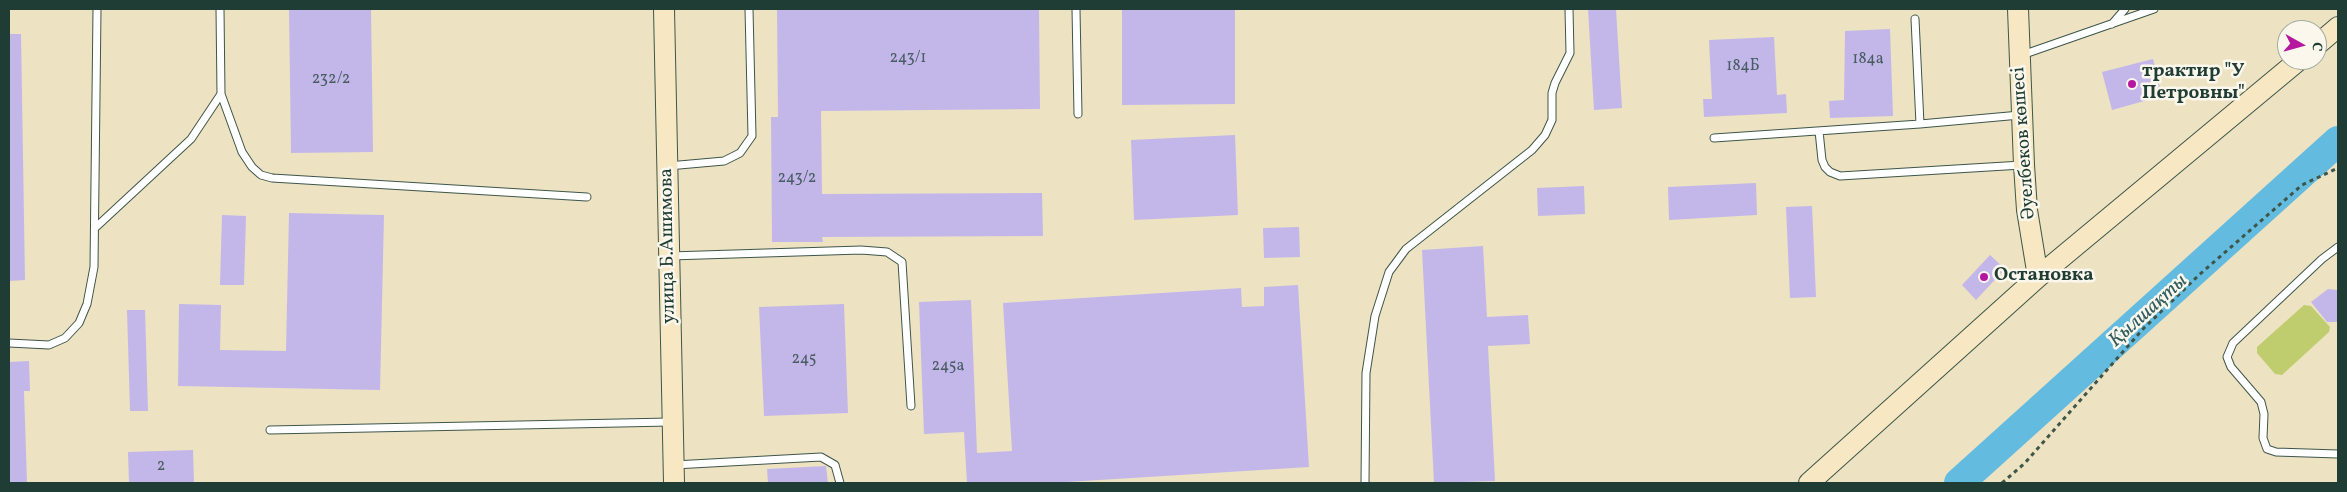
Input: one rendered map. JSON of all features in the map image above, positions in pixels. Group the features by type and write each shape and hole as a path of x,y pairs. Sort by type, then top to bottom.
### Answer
{"street":[{"name":"улица Б.Ашимова","path":"664,9 674,474"},
{"name":"Әуелбеков көшесі","path":"2018,9 2021,115 2027,210 2038,277"},
{"path":"2327,36 2338,27"},
{"path":"1809,483 2038,277 2287,70"}],"lane":[{"path":"9,343 49,345 65,338 79,323 87,304 94,267 97,9"},
{"path":"220,9 222,94 242,152 252,167 261,175 272,178 587,197"},
{"path":"668,166 724,161 740,153 752,136 749,9"},
{"path":"1076,9 1078,114"},
{"path":"1365,483 1366,373 1377,309 1389,272 1406,249 1532,150 1545,135 1552,120 1552,93 1555,83 1570,53 1569,9"},
{"path":"2112,24 2125,9"},
{"path":"2020,56 2154,9"},
{"path":"1915,19 1920,124"},
{"path":"95,228 191,139 222,94"},
{"path":"1714,138 2021,115"},
{"path":"1819,131 1822,160 1825,167 1830,172 1840,176 2024,165"},
{"path":"2338,247 2322,259 2234,344 2227,356 2231,367 2261,402 2264,414 2263,438 2267,448 2276,452 2338,454"},
{"path":"669,256 862,250 887,252 902,262 911,406"},
{"path":"270,430 673,422"},
{"path":"674,474 821,456 835,464 840,483"}],"path":[{"path":"2002,483 2026,464 2144,328 2199,275 2302,185 2338,168"}],"green space":[{"path":"2304,305 2311,306 2330,327 2329,332 2282,375 2275,374 2257,353 2257,347"}],"building":[{"path":"289,9 371,9 373,152 291,153"},
{"path":"777,9 1039,9 1040,109 821,111 822,194 1042,193 1043,236 822,237 823,242 772,242 771,117 778,117"},
{"path":"1122,9 1235,9 1235,104 1122,105"},
{"path":"1588,9 1616,9 1622,108 1594,110"},
{"path":"1890,29 1893,116 1830,118 1829,101 1844,100 1845,31"},
{"path":"9,34 21,34 25,280 9,281"},
{"path":"1774,37 1777,95 1786,94 1787,113 1704,117 1703,99 1712,99 1709,40"},
{"name":"трактир \"У Петровны\"","path":"2153,59 2162,96 2112,110 2102,72"},
{"path":"1235,135 1238,215 1134,220 1131,140"},
{"path":"1756,183 1757,215 1669,220 1668,187"},
{"path":"1584,186 1585,214 1538,216 1537,188"},
{"path":"1812,206 1816,297 1790,298 1786,207"},
{"path":"289,213 384,215 380,390 178,386 179,304 221,305 220,350 286,351"},
{"path":"222,215 246,216 244,285 220,285"},
{"path":"1299,227 1300,257 1264,258 1263,228"},
{"path":"1483,246 1487,317 1528,315 1530,344 1488,346 1495,481 1434,483 1422,250"},
{"name":"Остановка","path":"1990,255 2005,269 1976,300 1962,285"},
{"path":"1298,285 1309,467 1051,483 967,483 964,432 924,434 919,302 971,300 977,453 1012,451 1003,303 1241,288 1242,307 1264,306 1264,287"},
{"path":"2328,289 2338,290 2338,322 2327,322 2311,302"},
{"path":"844,304 848,413 764,416 759,307"},
{"path":"127,310 145,310 148,411 130,411"},
{"path":"29,361 30,391 24,391 27,483 9,483 9,362"},
{"path":"193,450 194,483 129,483 128,452"},
{"path":"826,466 828,483 768,483 767,469"}],"waterway":[{"name":"Қылшақты","path":"1959,483 2338,141"}],"place":[{"name":"трактир \"У Петровны\"","path":"2132,84"},
{"name":"Остановка","path":"1984,277"}]}
